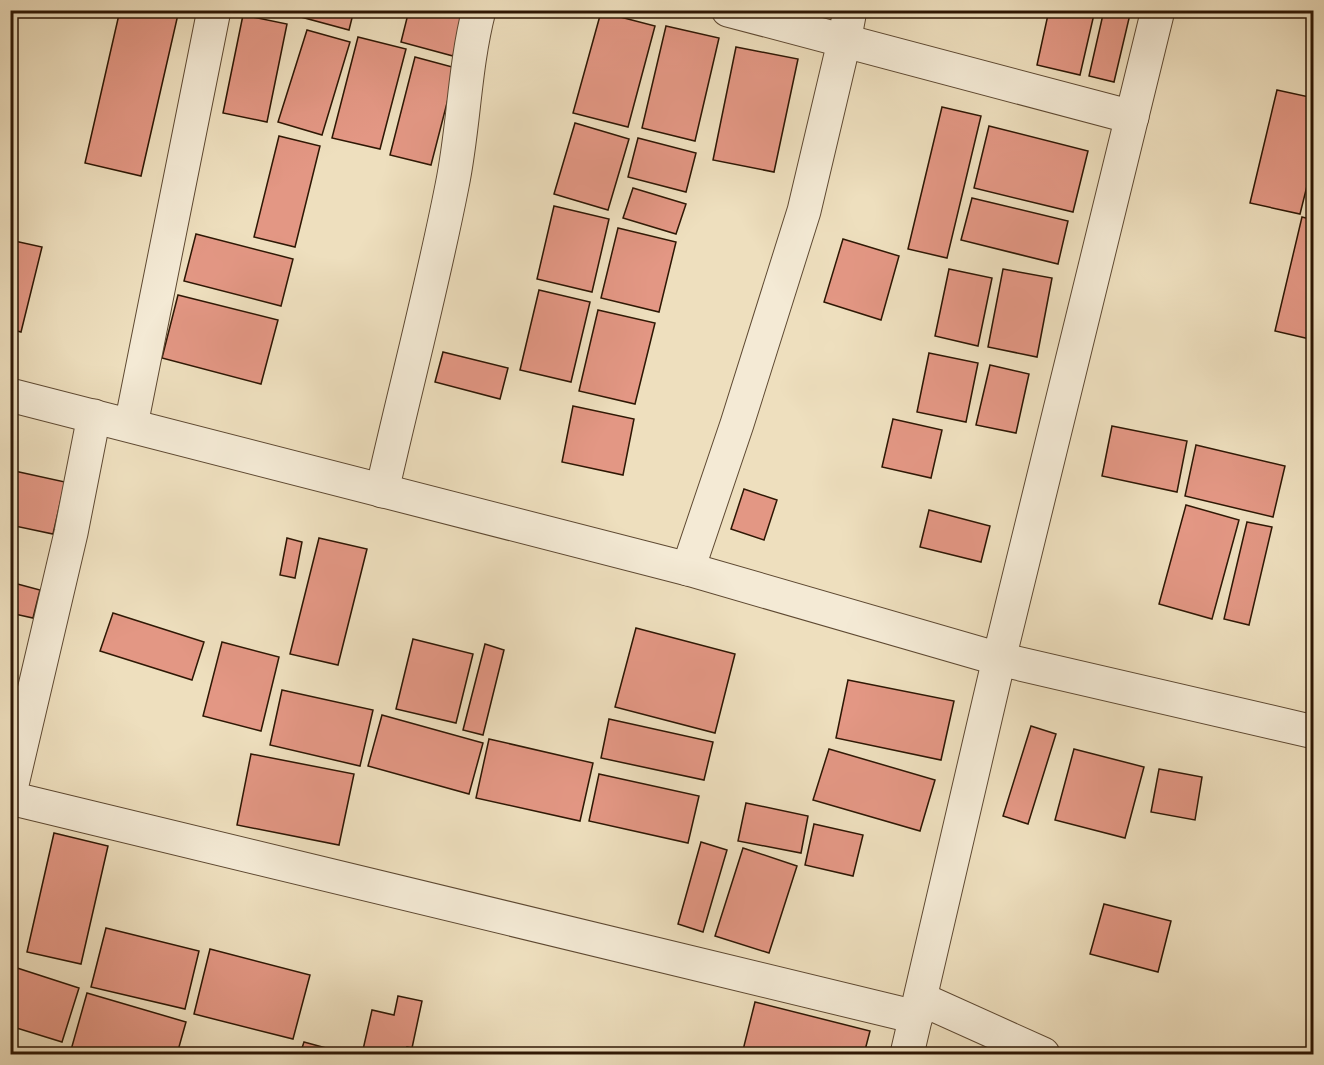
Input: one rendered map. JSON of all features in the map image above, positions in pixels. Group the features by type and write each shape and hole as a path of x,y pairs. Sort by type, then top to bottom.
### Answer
{"street":[{"path":"131,425 214,10"},
{"path":"382,491 453,183 467,74 479,10"},
{"path":"728,10 847,26 1132,117"},
{"path":"907,1054 999,659 1158,10"},
{"path":"688,569 804,211 847,26"},
{"path":"10,395 688,569 999,659 1314,732"},
{"path":"10,793 17,741 71,533 94,416"},
{"path":"10,798 919,1008 1043,1054"}],"building":[{"path":"120,10 179,10 141,176 85,163"},
{"path":"275,10 354,10 349,30"},
{"path":"409,10 466,10 453,56 401,42"},
{"path":"1049,10 1095,10 1080,75 1037,65"},
{"path":"1104,10 1131,10 1114,82 1089,76"},
{"path":"601,12 655,26 628,127 573,113"},
{"path":"243,15 287,24 267,122 223,113"},
{"path":"666,26 719,38 695,141 642,128"},
{"path":"307,30 350,42 322,135 278,122"},
{"path":"358,37 406,49 380,149 332,138"},
{"path":"736,47 798,59 774,172 713,160"},
{"path":"415,57 456,68 431,165 390,155"},
{"path":"1277,90 1314,98 1314,158 1300,214 1250,203"},
{"path":"942,107 981,116 947,258 908,249"},
{"path":"575,123 629,139 608,210 554,194"},
{"path":"989,126 1088,151 1073,212 974,188"},
{"path":"279,136 320,146 295,247 254,237"},
{"path":"638,138 696,153 686,192 628,177"},
{"path":"633,188 686,204 676,234 623,218"},
{"path":"972,198 1068,221 1058,264 961,240"},
{"path":"554,206 609,219 592,292 537,279"},
{"path":"1302,217 1314,220 1314,340 1275,331"},
{"path":"618,228 676,242 659,312 601,298"},
{"path":"196,234 293,259 281,306 184,281"},
{"path":"843,239 899,256 881,320 824,302"},
{"path":"10,240 42,247 21,332 10,329"},
{"path":"949,269 992,278 978,346 935,336"},
{"path":"1003,269 1052,278 1037,357 988,347"},
{"path":"539,290 590,302 571,382 520,370"},
{"path":"178,295 278,320 261,384 162,358"},
{"path":"598,310 655,323 635,404 579,391"},
{"path":"443,352 508,368 500,399 435,382"},
{"path":"929,353 978,363 966,422 917,412"},
{"path":"990,365 1029,374 1016,433 976,425"},
{"path":"573,406 634,419 623,475 562,462"},
{"path":"893,419 942,430 931,478 882,467"},
{"path":"1112,426 1187,441 1177,492 1102,476"},
{"path":"1196,445 1285,466 1273,517 1185,496"},
{"path":"10,470 65,482 53,534 10,525"},
{"path":"744,489 777,500 764,540 731,529"},
{"path":"1186,505 1239,520 1212,619 1159,604"},
{"path":"929,510 990,526 981,562 920,547"},
{"path":"1247,522 1272,527 1249,625 1224,619"},
{"path":"287,538 302,542 295,578 280,575"},
{"path":"319,538 367,549 338,665 290,654"},
{"path":"10,582 40,590 33,618 10,613"},
{"path":"113,613 204,642 192,680 100,651"},
{"path":"636,628 735,654 715,733 615,707"},
{"path":"413,639 473,654 456,723 396,709"},
{"path":"222,642 279,657 261,731 203,716"},
{"path":"485,644 504,650 483,735 463,730"},
{"path":"848,680 954,701 941,760 836,738"},
{"path":"282,690 373,710 360,766 270,745"},
{"path":"382,715 483,743 469,794 368,766"},
{"path":"609,719 713,742 704,780 601,758"},
{"path":"1031,726 1056,734 1028,824 1003,816"},
{"path":"489,739 593,763 580,821 476,798"},
{"path":"829,749 935,780 920,831 813,800"},
{"path":"1074,749 1144,767 1125,838 1055,820"},
{"path":"251,754 354,774 339,845 237,825"},
{"path":"1159,769 1202,777 1195,820 1151,812"},
{"path":"599,774 699,796 688,843 589,821"},
{"path":"746,803 808,816 801,853 738,841"},
{"path":"814,824 863,835 853,876 805,865"},
{"path":"54,833 108,846 81,964 27,952"},
{"path":"701,842 727,850 703,932 678,924"},
{"path":"743,848 797,866 769,953 715,936"},
{"path":"1104,904 1171,921 1158,972 1090,954"},
{"path":"106,928 199,951 185,1009 91,987"},
{"path":"210,949 310,975 293,1039 194,1014"},
{"path":"11,966 79,988 62,1042 10,1026"},
{"path":"87,993 186,1022 177,1054 88,1054 71,1050"},
{"path":"398,996 422,1001 412,1048 407,1047 406,1054 362,1054 372,1010 394,1015"},
{"path":"755,1002 870,1031 864,1054 742,1054"},
{"path":"304,1042 348,1054 300,1054"}]}
